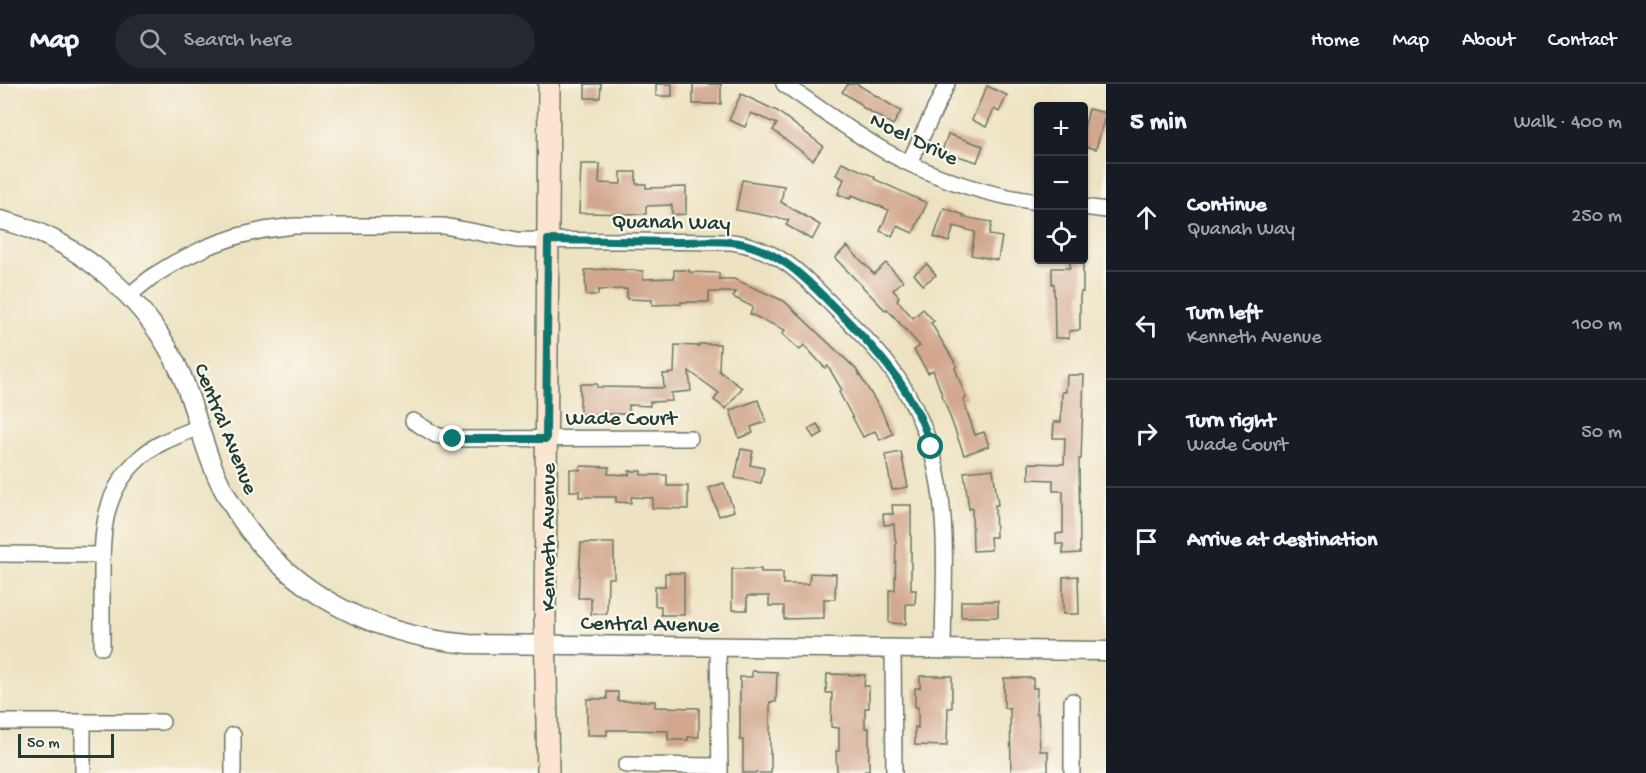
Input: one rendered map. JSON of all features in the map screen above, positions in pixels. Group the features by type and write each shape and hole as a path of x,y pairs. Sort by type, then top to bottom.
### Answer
{"main road":[{"name":"Kenneth Avenue","path":"548,773 546,439 549,84"}],"street":[{"name":"Noel Drive","path":"784,84 859,135 909,163 965,185 1034,201"},
{"path":"909,163 947,84"},
{"path":"1088,208 1106,210"},
{"name":"Central Avenue","path":"0,220 60,244 85,259 128,296 156,331 172,356 184,382 211,462 223,488 243,521 273,559 295,578 343,610 369,622 420,638 469,644 1106,651"},
{"name":"Quanah Way","path":"128,296 153,276 176,262 228,239 264,230 294,226 444,226 517,240 732,242 762,249 798,270 869,342 888,364 913,404 928,439 942,494 944,522 943,650"},
{"name":"Wade Court","path":"413,421 428,432 445,438 690,438"},
{"path":"102,647 102,555 106,513 117,485 143,455 159,444 200,427"},
{"path":"0,554 102,555"},
{"path":"626,765 720,769 718,647"},
{"path":"893,649 894,773"},
{"path":"1072,701 1072,773"},
{"path":"0,722 162,722"},
{"path":"82,722 83,773"},
{"path":"233,735 234,773"}],"building":[{"path":"585,84 601,84 600,98 585,98"},
{"path":"656,84 672,84 672,96 656,96"},
{"path":"693,84 721,84 721,104 693,104"},
{"path":"848,84 857,84 901,111 893,125 842,92"},
{"path":"987,86 1007,95 999,112 994,109 986,127 972,120"},
{"path":"741,94 777,111 823,146 813,160 773,130 777,124 751,113 745,127 729,120"},
{"path":"1089,109 1106,113 1096,149 1088,147"},
{"path":"948,134 983,146 977,162 942,151"},
{"path":"842,162 927,203 913,233 897,226 892,236 880,231 889,210 852,195 850,199 838,194 844,179 836,175"},
{"path":"581,164 600,164 599,183 621,184 621,172 636,172 636,184 646,184 646,188 686,187 686,214 672,215 672,205 646,206 646,214 579,213"},
{"path":"742,180 784,186 781,202 820,225 812,240 786,225 789,220 736,210"},
{"path":"944,208 964,215 963,217 992,222 989,235 1002,237 998,260 971,255 975,232 954,226 949,242 934,237"},
{"path":"847,246 874,274 886,263 903,281 893,290 899,297 897,300 913,318 923,309 934,321 931,323 957,366 955,368 966,398 963,399 975,435 984,432 989,446 964,455 933,370 928,373 914,350 920,346 887,309 885,310 835,258"},
{"path":"927,264 936,275 923,285 914,274"},
{"path":"1070,264 1083,264 1080,330 1069,331 1069,338 1055,338 1052,268 1070,268"},
{"path":"585,270 643,271 643,279 674,278 674,270 719,273 719,279 734,279 784,301 856,369 893,434 880,440 875,431 863,437 839,392 842,390 828,366 825,368 804,345 800,350 782,334 785,330 750,314 753,307 733,297 736,292 709,292 709,302 652,305 652,300 627,299 627,289 598,290 598,295 586,295"},
{"path":"699,344 720,344 719,371 742,388 726,409 714,400 719,393 689,371 691,391 671,393 672,401 650,402 650,406 629,405 629,414 580,414 580,384 597,384 597,387 664,388 663,374 674,373 675,345 699,346"},
{"path":"1067,375 1084,375 1081,459 1079,459 1080,553 1063,554 1063,544 1056,544 1056,534 1063,533 1063,491 1053,491 1053,480 1029,479 1029,463 1064,464 1065,438 1053,438 1054,422 1061,422 1062,392 1066,392"},
{"path":"758,400 766,422 751,427 753,433 739,438 730,410"},
{"path":"817,424 823,433 814,438 808,429"},
{"path":"741,449 753,451 750,465 764,468 761,483 735,478"},
{"path":"901,452 908,487 892,490 885,455"},
{"path":"580,466 609,467 608,474 629,475 629,471 641,471 641,475 667,475 667,486 688,486 688,509 652,508 653,498 631,497 631,503 616,502 616,497 579,497 579,491 570,491 570,469 580,470"},
{"path":"993,469 998,505 995,505 996,537 990,537 991,550 973,551 972,508 969,509 964,472"},
{"path":"724,483 734,511 719,516 709,488"},
{"path":"892,505 911,505 911,590 916,590 915,604 906,604 906,624 889,623 889,590 895,590 896,540 894,524 884,525 883,514 893,514"},
{"path":"581,543 614,543 614,578 608,578 607,614 591,614 591,598 578,598"},
{"path":"732,569 783,572 783,584 809,584 810,573 836,574 835,599 824,599 824,618 784,619 784,606 769,606 769,596 747,596 747,610 732,610"},
{"path":"665,573 684,573 684,615 661,615 661,606 655,606 655,586 665,586"},
{"path":"1078,576 1079,614 1063,614 1063,577"},
{"path":"961,601 998,601 998,617 961,617"},
{"path":"752,671 777,672 776,702 770,702 771,773 743,773 743,740 740,740 740,677 752,677"},
{"path":"827,674 865,675 864,686 869,686 869,708 865,708 865,728 869,728 869,771 865,773 837,773 836,751 839,751 839,728 831,727 832,693 826,693"},
{"path":"920,676 952,676 952,708 948,708 947,746 915,745 918,707 915,707 915,688 920,688"},
{"path":"1004,678 1033,678 1033,688 1037,688 1036,714 1038,713 1040,751 1048,751 1048,771 1011,773 1010,709 1004,708"},
{"path":"607,692 618,692 618,701 655,701 655,707 699,708 699,737 688,737 688,740 668,740 668,731 628,730 607,730 607,735 587,735 587,699 607,699"}],"route":[{"path":"453,439 546,439 548,240 732,242 762,249 798,270 869,342 888,364 913,404 931,447"}]}
